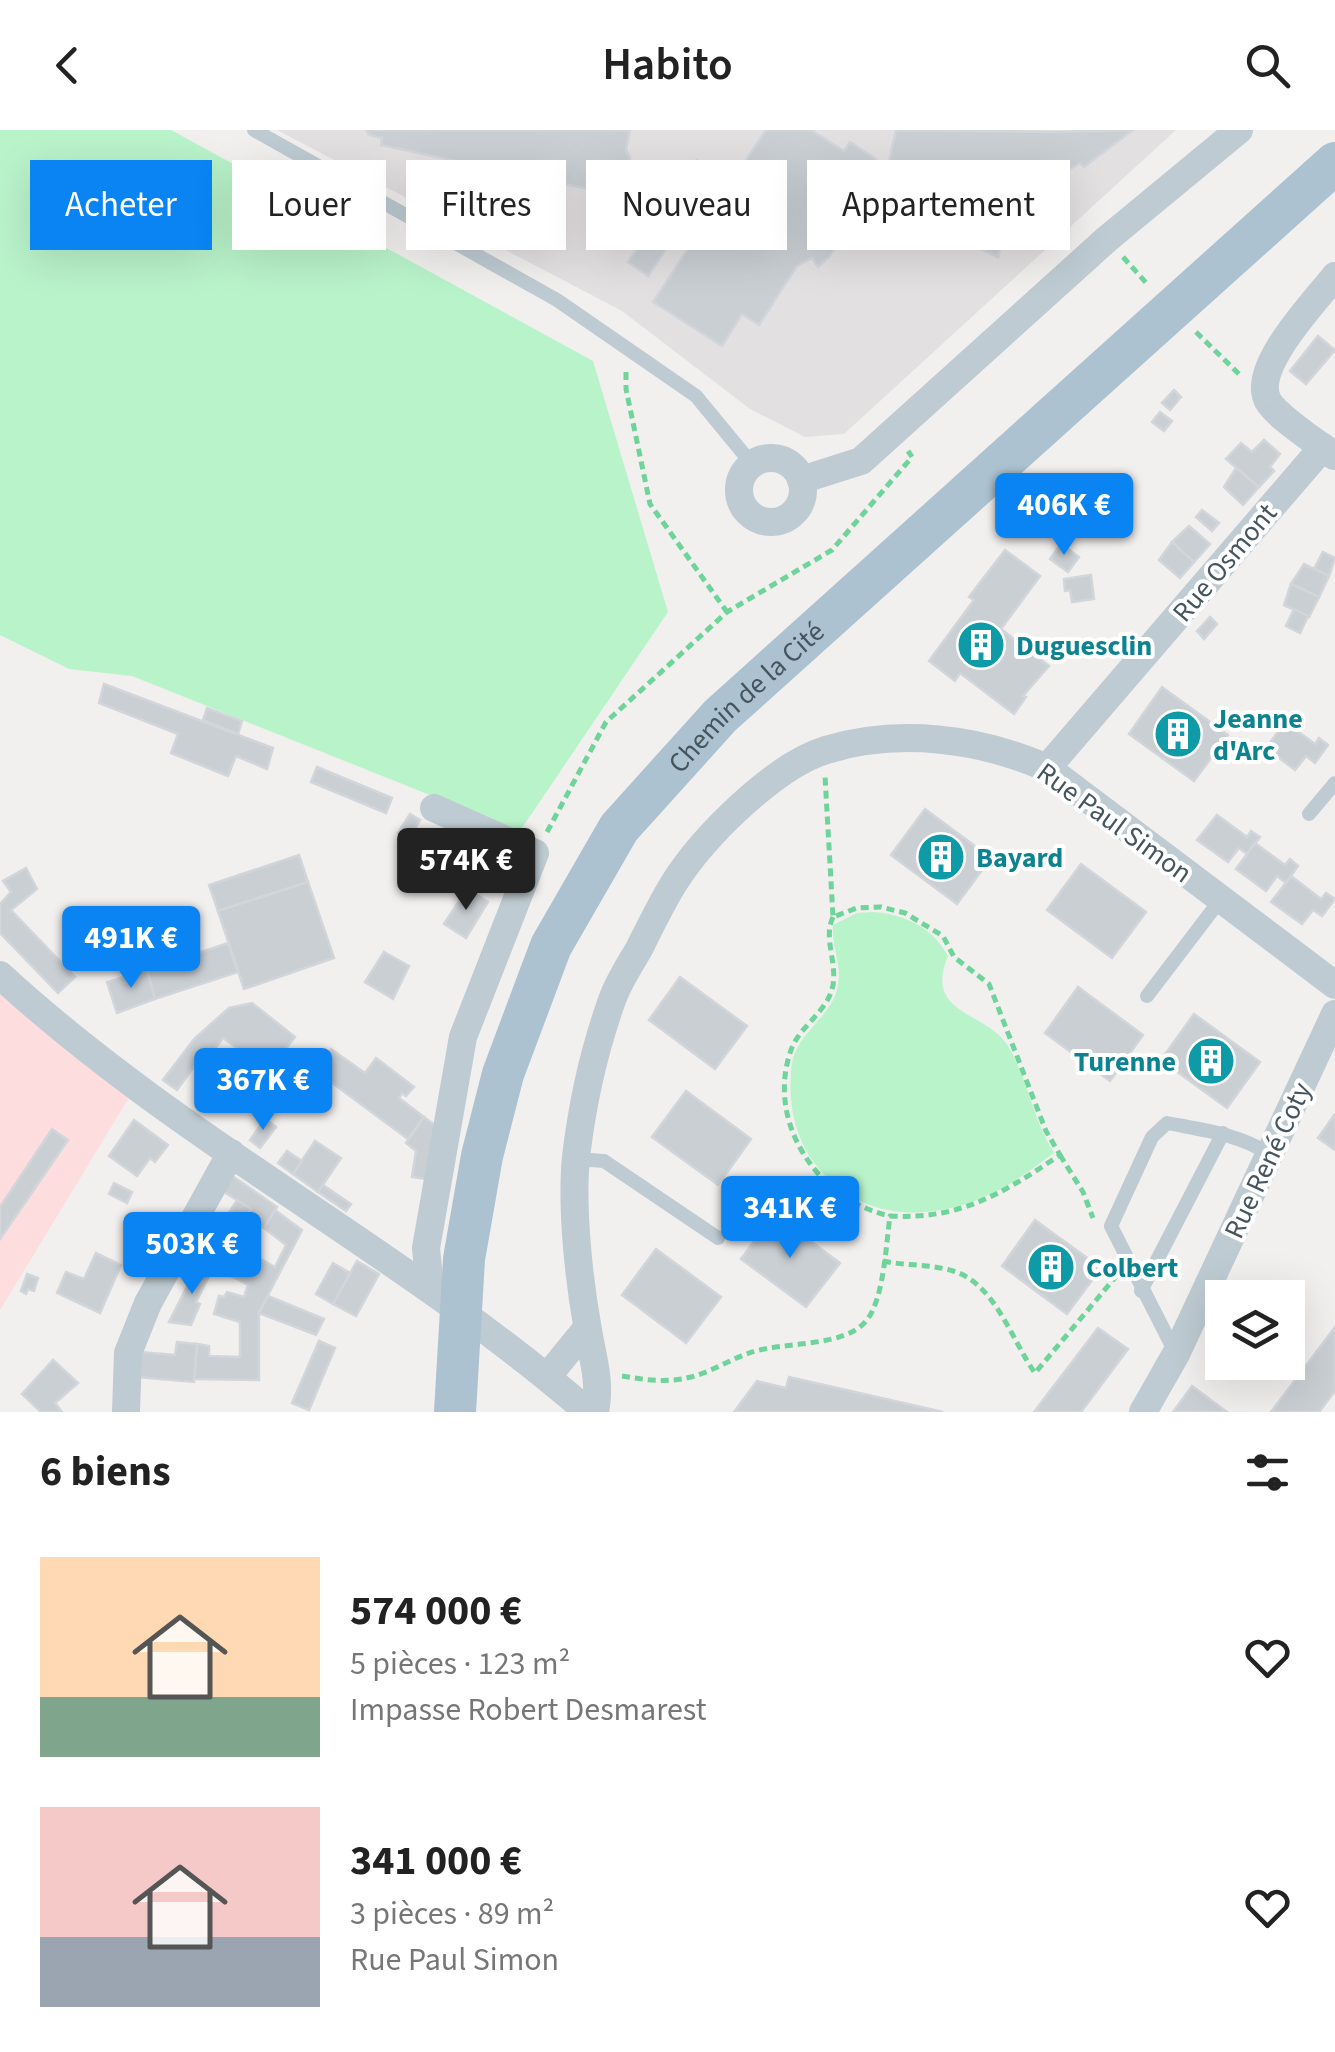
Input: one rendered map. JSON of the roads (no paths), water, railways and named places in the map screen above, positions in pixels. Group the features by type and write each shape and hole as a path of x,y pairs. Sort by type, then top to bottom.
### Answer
{"main road":[{"name":"Chemin de la Cité","path":"455,1412 446,1302 464,1259 482,1156 503,1074 551,946 619,828 720,716 1335,162"}],"street":[{"path":"801,480 861,461 1107,239 1239,130"},
{"path":"1329,452 1269,403 1264,388 1270,361 1335,276"},
{"name":"Rue Osmont","path":"1047,768 1329,452"},
{"path":"771,458 797,471 803,491 795,511 776,522 755,519 747,512 738,492 752,464 771,458"},
{"name":"Rue Paul Simon","path":"585,1411 598,1376 587,1328 574,1201 576,1159 585,1104 611,1000 676,880 728,818 781,772 824,750 891,738 947,739 1027,760 1047,768 1335,985"},
{"path":"434,808 536,854 462,1037 426,1248 446,1302"},
{"path":"0,974 34,1006 231,1153 446,1302 585,1411"},
{"name":"Rue René Coty","path":"1143,1412 1176,1354 1335,1014"},
{"path":"126,1412 128,1353 148,1303 231,1153"},
{"path":"546,1377 587,1328"}],"lane":[{"path":"254,130 558,300 696,396 752,464"},
{"path":"282,130 288,148"},
{"path":"1309,814 1335,783"},
{"path":"1147,996 1220,899"},
{"path":"1176,1354 1111,1226 1152,1137 1167,1123 1223,1133 1269,1154"},
{"path":"1141,1291 1223,1133"},
{"path":"576,1159 604,1161 718,1238"}],"place":[{"name":"Duguesclin","path":"981,645"},
{"name":"Jeanne d'Arc","path":"1178,734"},
{"name":"Bayard","path":"941,857"},
{"name":"Turenne","path":"1211,1061"},
{"name":"Colbert","path":"1051,1267"}]}
